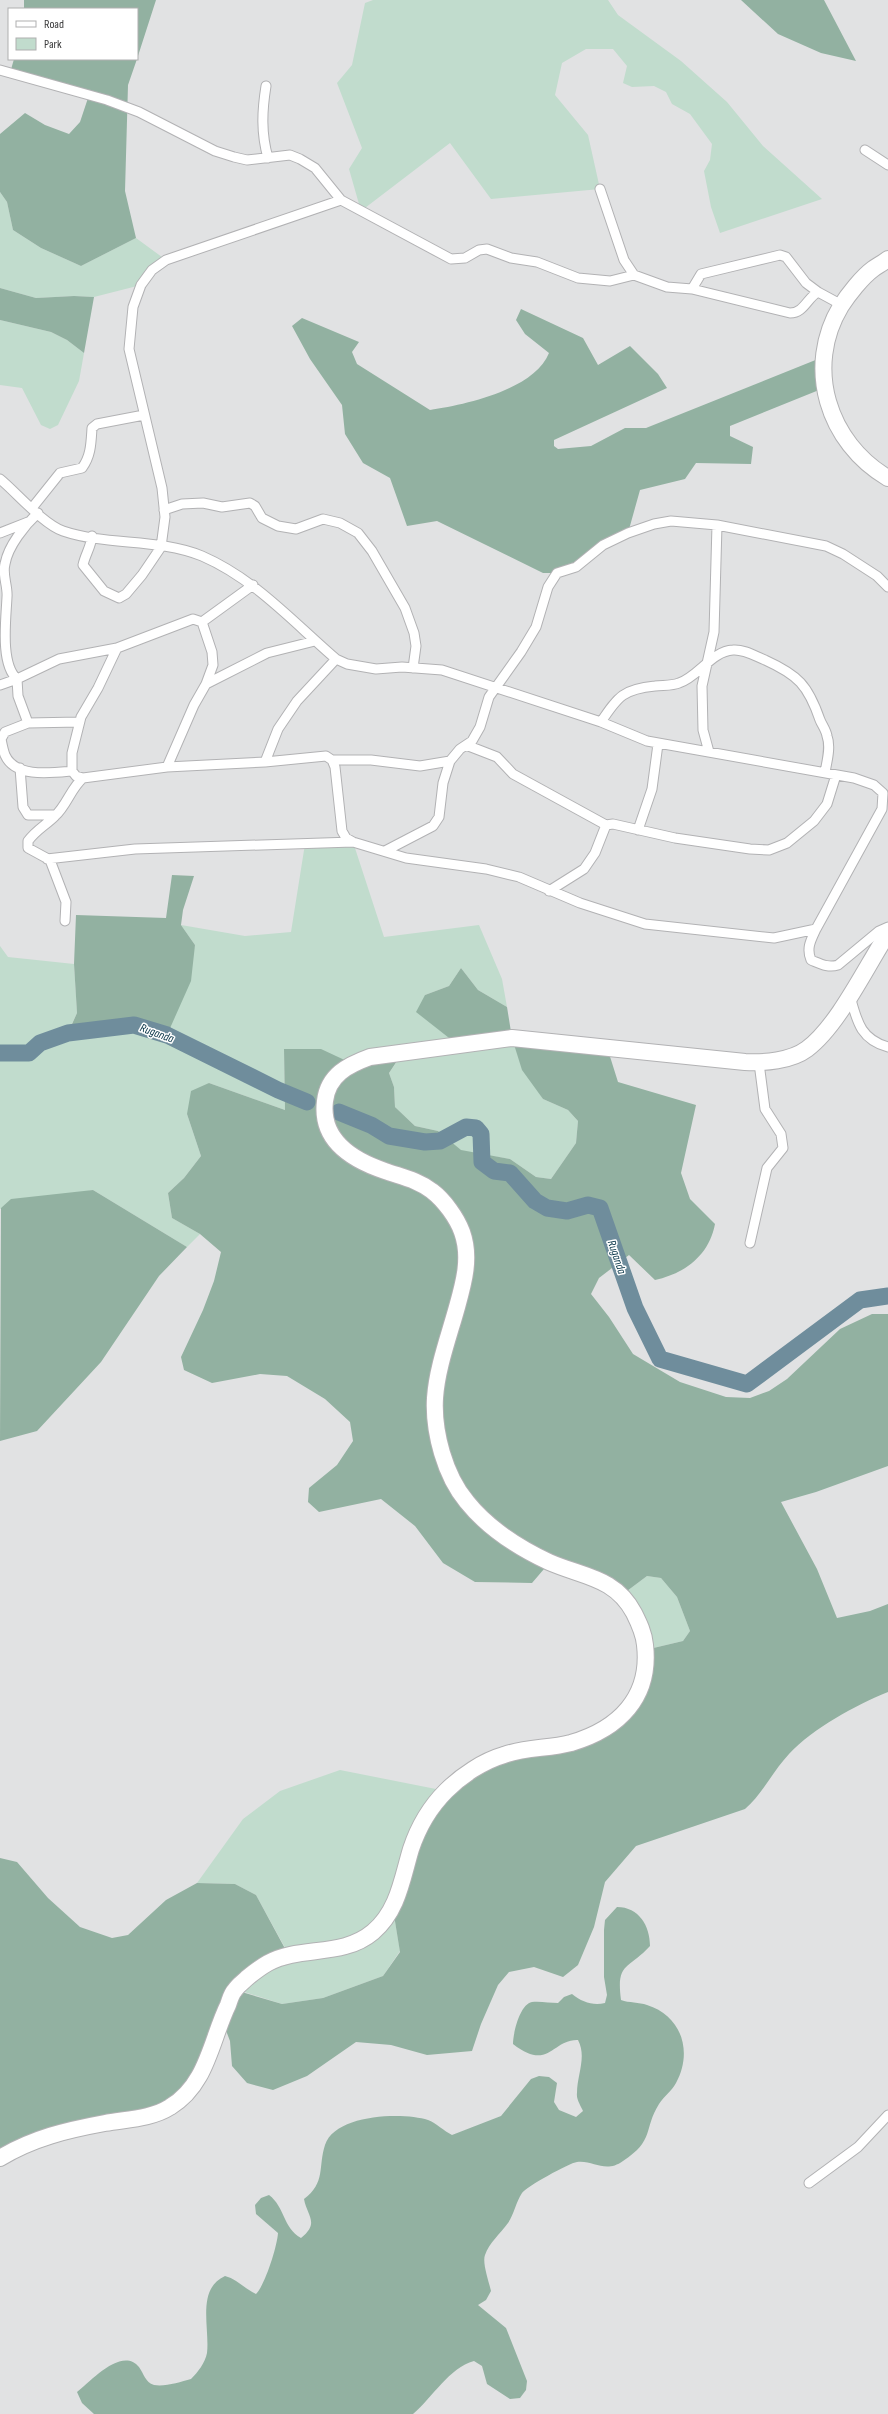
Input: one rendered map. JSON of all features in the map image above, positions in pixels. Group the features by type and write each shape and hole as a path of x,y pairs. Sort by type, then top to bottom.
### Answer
{"highway":[{"path":"888,259 871,270 842,304 832,325 823,357 826,400 839,431 851,446 878,472 888,478"},
{"path":"0,2158 30,2141 55,2133 151,2116 168,2109 182,2098 200,2076 235,1990 251,1975 269,1962 289,1956 342,1949 362,1940 381,1924 393,1909 417,1834 425,1817 446,1791 468,1773 498,1756 525,1748 572,1743 609,1725 621,1718 630,1708 642,1683 646,1667 644,1636 623,1594 601,1580 550,1562 514,1543 484,1520 465,1500 453,1481 443,1455 436,1418 435,1397 465,1278 466,1252 461,1230 436,1194 420,1182 370,1166 337,1143 328,1132 323,1116 326,1093 334,1077 351,1063 370,1057 512,1038 667,1055 759,1062 791,1057 806,1050 824,1034 888,933"}],"street":[{"path":"0,70 82,93 139,112 215,151 247,160 290,155 315,168 341,200 451,259 465,258 479,250 487,249 511,258 537,262 578,278 596,281 610,281 634,275"},
{"path":"266,86 262,114 263,142 268,158"},
{"path":"865,150 888,165"},
{"path":"600,189 624,260 634,275 667,288 692,289 790,313 800,310 812,295 818,292"},
{"path":"92,536 91,545 85,554 83,565 104,591 118,598 126,594 142,575 161,547 164,510 162,488 129,349 133,307 141,285 152,270 166,260 341,200"},
{"path":"692,289 701,274 780,255 786,257 806,283 818,292 842,304"},
{"path":"28,723 18,696 17,679 11,674 8,667 4,631 7,595 4,575 5,563 11,549 60,473 82,468 87,462 91,448 92,428 97,424 144,415"},
{"path":"0,478 35,511 61,530 161,547 201,556 225,567 252,585 336,659 347,664 376,669 413,668 442,670 496,686 601,722 658,744 825,772 854,778 874,785 886,793 882,809 816,929 808,948 811,960 831,968 846,960 862,943 879,930 888,927"},
{"path":"164,510 182,504 203,503 222,507 250,503 255,506 262,518 278,526 296,528 322,519 340,523 358,533 372,551 405,608 414,633 416,646 413,668"},
{"path":"385,852 427,829 439,818 443,783 450,761 472,741 480,727 489,697 521,652 536,627 548,587 557,573 576,567 603,545 654,524 671,521 717,525 826,546 843,554 876,576 888,587"},
{"path":"0,533 28,522"},
{"path":"709,752 703,730 702,686 714,632 717,525"},
{"path":"202,622 252,585"},
{"path":"0,685 17,679 59,659 117,648 193,619 202,622"},
{"path":"167,767 194,705 206,684 213,665 212,652 202,622"},
{"path":"206,684 267,653 315,641"},
{"path":"117,648 79,722 72,753 72,771 76,776 82,778 167,767 265,762 326,756 332,760 335,767 342,831 346,838 353,842 406,858 486,869 519,877 549,891 645,924 774,938 816,929"},
{"path":"601,722 615,700 624,693 637,688 677,684 692,677 708,663 732,650 742,651 774,664 798,679 811,695 827,736 828,748 825,772"},
{"path":"265,762 278,729 294,707 336,659"},
{"path":"72,771 27,772 5,756 1,739 5,732 28,723 79,722"},
{"path":"638,830 652,789 658,744"},
{"path":"466,745 497,757 512,774 606,825 613,824 638,830 750,849 769,850 787,843 814,820 827,804 836,775"},
{"path":"332,760 371,760 420,766 450,761"},
{"path":"20,768 23,807 28,815 56,815"},
{"path":"65,921 66,902 47,859 28,848 28,841 38,828 56,815 74,785 82,778"},
{"path":"549,891 584,869 595,853 606,825"},
{"path":"47,859 135,849 353,842"},
{"path":"849,995 857,1024 863,1032 874,1041 888,1047"},
{"path":"750,1243 767,1168 783,1148 781,1134 765,1109 759,1062"},
{"path":"809,2183 858,2147 888,2115"}],"green space":[{"path":"24,0 156,0 138,56 138,8 24,8"},
{"path":"373,0 608,0 618,15 681,61 727,102 763,146 822,199 720,233 711,207 704,171 710,160 712,144 690,114 672,104 666,92 654,86 632,87 623,83 627,66 613,49 586,49 562,63 555,95 588,135 600,189 491,199 450,143 361,211 349,169 362,148 337,83 352,65 365,3"},
{"path":"741,0 824,0 856,61 821,53 778,34"},
{"path":"14,60 137,60 128,85 125,191 136,238 81,266 41,248 13,230 7,202 0,192 0,134 25,113 45,125 69,134 80,122 89,95 10,73"},
{"path":"0,192 7,202 13,230 41,248 81,266 136,238 166,260 141,285 94,297 74,296 36,298 0,288"},
{"path":"0,288 36,298 74,296 94,297 84,353 67,340 51,332 0,320"},
{"path":"521,309 583,338 598,365 630,346 658,374 667,388 554,440 554,446 558,449 591,446 625,428 646,428 823,357 824,388 730,426 730,436 753,447 751,464 696,463 685,479 640,490 628,533 557,573 543,573 437,521 407,526 390,478 363,463 345,434 342,405 310,359 292,326 302,318 359,342 352,352 357,364 430,410 462,404 498,393 515,386 530,376 541,366 549,353 525,334 516,320"},
{"path":"0,320 51,332 67,340 84,353 79,381 58,425 50,429 41,425 22,388 0,385"},
{"path":"353,842 384,937 479,925 502,979 507,1007 478,990 461,968 449,986 425,995 512,1038 543,1099 568,1110 578,1121 576,1143 551,1179 536,1177 510,1159 461,1151 438,1131 415,1126 395,1107 394,1087 389,1073 403,1053 351,1063 284,1049 285,1110 209,1083 187,1114 201,1156 184,1178 168,1193 172,1218 200,1234 187,1247 93,1190 0,1209 0,946 8,957 74,964 77,1013 68,1032 134,1025 167,1035 195,945 181,925 245,936 291,932 305,844"},
{"path":"172,875 194,876 183,910 181,925 195,945 191,981 167,1035 134,1025 68,1033 77,1013 74,964 76,915 166,918"},
{"path":"461,968 478,990 507,1007 512,1038 458,1045 416,1012 425,995 449,986"},
{"path":"512,1038 607,1047 618,1082 696,1105 681,1173 690,1199 715,1224 707,1245 702,1253 686,1267 677,1273 655,1280 629,1255 599,1278 591,1294 609,1317 633,1354 680,1382 726,1397 750,1398 769,1391 787,1379 840,1329 872,1314 888,1314 888,1466 816,1492 781,1502 817,1569 837,1618 870,1611 888,1604 888,1692 849,1710 822,1726 799,1744 789,1754 757,1796 745,1809 636,1846 605,1882 594,1927 578,1965 563,1977 534,1967 509,1972 498,1985 481,2024 472,2051 427,2055 391,2045 356,2042 307,2076 273,2090 247,2083 232,2066 230,2041 222,2020 182,2099 0,2158 0,1858 17,1862 48,1898 80,1927 112,1938 128,1935 166,1900 197,1883 235,1884 256,1895 289,1956 235,1990 282,2004 323,1998 383,1976 400,1952 393,1909 417,1834 468,1773 550,1746 621,1719 645,1650 683,1641 690,1631 677,1597 661,1578 647,1576 623,1594 550,1562 532,1583 475,1582 443,1563 415,1526 381,1499 319,1512 308,1502 309,1488 337,1465 353,1441 350,1422 325,1399 287,1376 260,1374 212,1383 184,1370 181,1357 203,1310 214,1281 221,1252 200,1234 172,1218 168,1193 184,1178 201,1156 187,1114 191,1091 209,1083 285,1110 284,1049 321,1049 351,1063 403,1052 389,1073 394,1087 395,1107 415,1126 438,1131 461,1150 510,1159 536,1177 551,1179 576,1143 578,1121 568,1110 543,1099 522,1070"},
{"path":"93,1190 187,1247 159,1276 101,1362 37,1431 0,1441 1,1208 11,1199"},
{"path":"647,1576 661,1578 677,1597 690,1631 683,1641 645,1650 623,1594"},
{"path":"340,1770 446,1791 393,1909 400,1951 383,1976 323,1998 282,2004 235,1989 289,1955 256,1895 235,1884 197,1883 243,1819 280,1791"},
{"path":"617,1907 631,1910 642,1919 648,1931 650,1946 625,1968 622,1973 620,1979 621,2000 647,2005 659,2010 669,2017 681,2036 684,2048 684,2059 676,2083 659,2104 654,2113 644,2141 633,2154 617,2165 605,2167 583,2162 573,2163 525,2190 518,2200 508,2223 492,2243 485,2255 484,2263 491,2291 486,2300 478,2305 506,2328 527,2381 526,2390 520,2398 510,2399 487,2384 482,2366 474,2361 465,2365 449,2376 413,2414 94,2414 82,2403 77,2392 98,2374 124,2360 132,2362 139,2367 147,2380 154,2385 172,2384 191,2379 194,2376 203,2364 207,2353 206,2310 210,2290 216,2282 225,2276 233,2279 256,2294 263,2283 270,2265 278,2233 256,2214 255,2205 261,2198 269,2195 278,2205 287,2223 295,2234 301,2238 307,2233 310,2228 311,2219 304,2199 316,2187 325,2145 331,2135 342,2127 355,2121 371,2118 403,2116 428,2120 452,2135 501,2116 531,2079 539,2076 549,2077 557,2083 554,2102 559,2110 576,2117 583,2111 577,2095 577,2086 582,2059 581,2046 578,2040 569,2041 562,2044 543,2055 535,2055 525,2052 513,2044 514,2033 521,2013 528,2004 532,2002 558,2003 564,1997 572,1994 588,2003 605,2003 607,1995 604,1977 605,1920"}],"waterway":[{"name":"Ruganda","path":"0,1053 29,1053 40,1043 68,1033 134,1025 167,1035 278,1090 307,1102"},
{"name":"Ruganda","path":"339,1112 371,1125 389,1136 425,1142 440,1141 466,1127 476,1128 481,1134 482,1162 494,1171 510,1173 535,1201 547,1208 567,1211 588,1205 600,1208 635,1308 660,1359 747,1384 860,1300 888,1296"}]}
